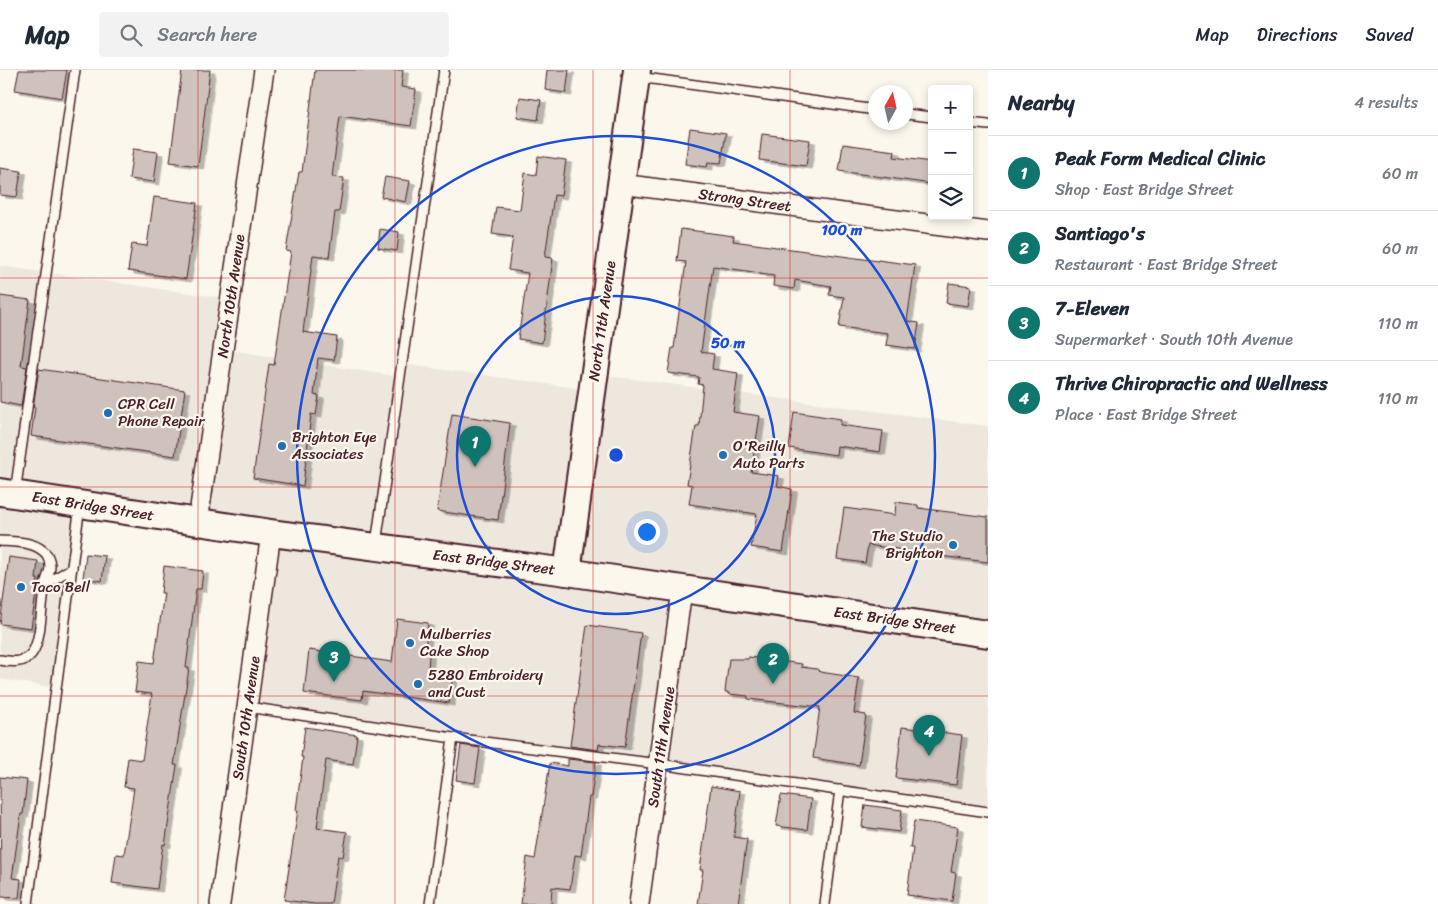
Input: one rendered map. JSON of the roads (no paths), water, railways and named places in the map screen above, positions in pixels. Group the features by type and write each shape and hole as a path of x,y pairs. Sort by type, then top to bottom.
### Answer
{"main road":[{"name":"North 11th Avenue","path":"567,572 637,73"},
{"name":"East Bridge Street","path":"8,493 271,533 567,572 988,634"}],"street":[{"name":"North 10th Avenue","path":"198,522 264,70"},
{"name":"Strong Street","path":"621,184 988,232"},
{"name":"South 10th Avenue","path":"220,904 271,533"},
{"name":"South 11th Avenue","path":"639,904 682,590"}],"lane":[{"path":"8,493 75,70"},
{"path":"376,547 444,70"},
{"path":"637,73 868,109"},
{"path":"913,115 928,117"},
{"path":"973,123 988,125"},
{"path":"28,904 80,504"},
{"path":"0,541 23,543 38,548 48,556 50,568 45,585 38,639 33,653 27,658 15,662 0,660"},
{"path":"45,585 72,568"},
{"path":"247,707 453,738 658,764 988,812"},
{"path":"430,904 453,738"},
{"path":"825,904 840,790"}],"place":[{"name":"CPR Cell Phone Repair","path":"108,413"},
{"name":"Brighton Eye Associates","path":"282,446"},
{"name":"O'Reilly Auto Parts","path":"723,455"},
{"name":"Peak Form Medical Clinic","path":"475,467"},
{"name":"The Studio Brighton","path":"953,545"},
{"name":"Taco Bell","path":"21,587"},
{"name":"Mulberries Cake Shop","path":"410,643"},
{"name":"7-Eleven","path":"334,682"},
{"name":"5280 Embroidery and Cust","path":"418,684"},
{"name":"Santiago's","path":"773,684"},
{"name":"Thrive Chiropractic and Wellness","path":"929,756"}]}
